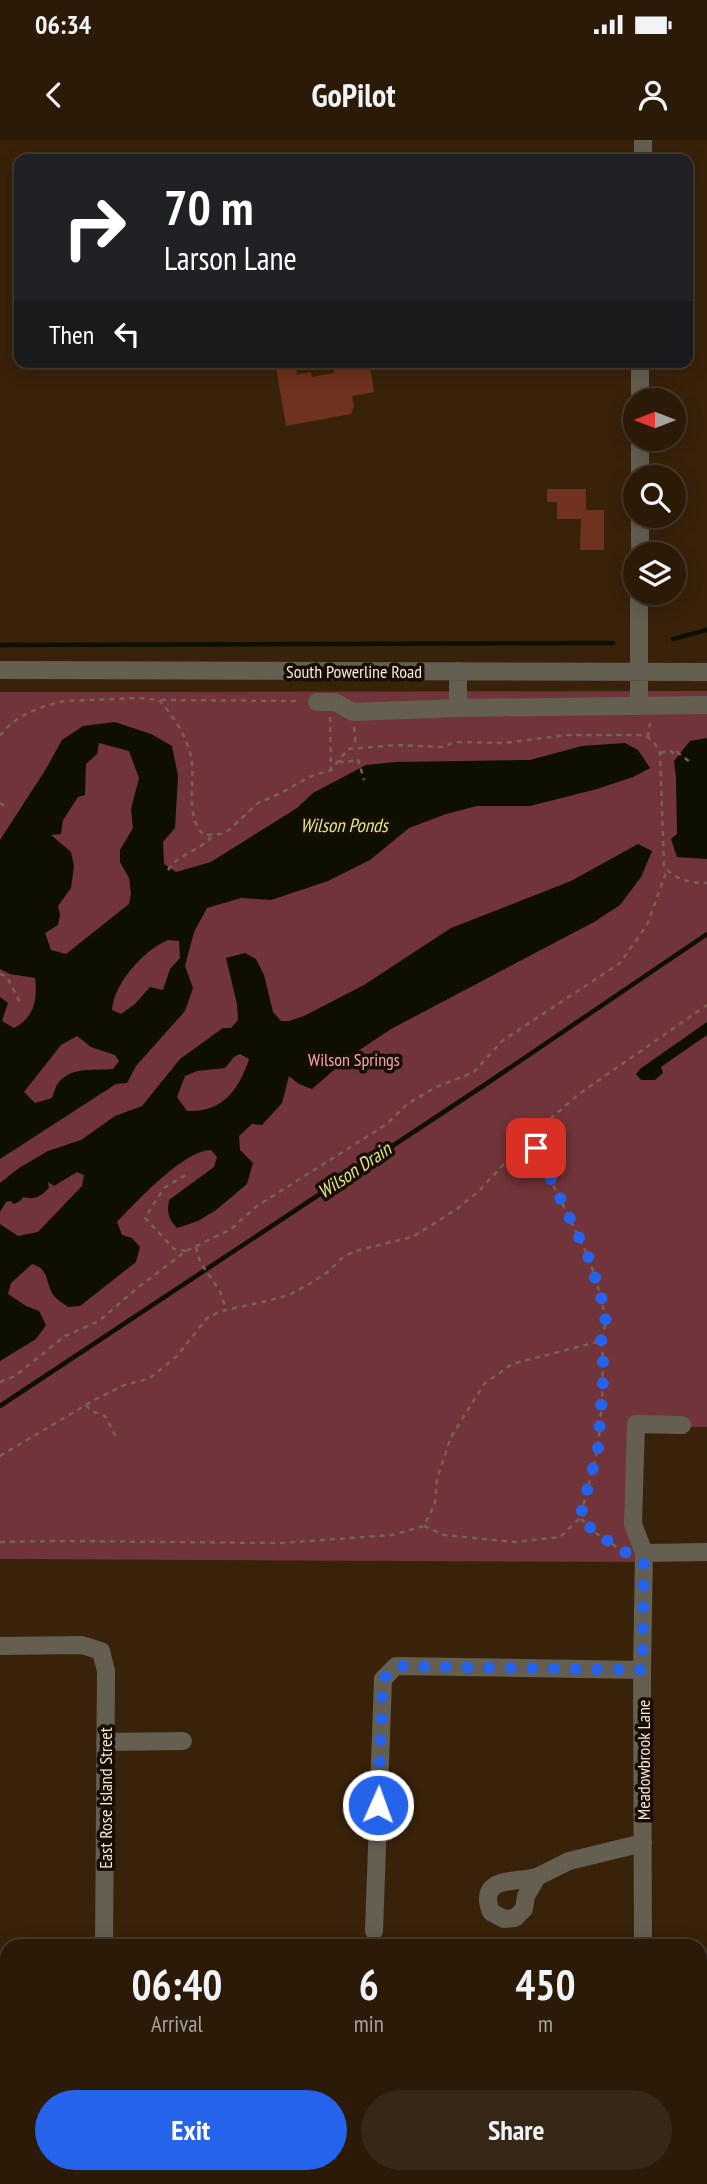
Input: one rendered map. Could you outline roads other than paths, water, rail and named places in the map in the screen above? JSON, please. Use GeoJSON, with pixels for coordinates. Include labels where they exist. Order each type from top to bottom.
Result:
{"type":"FeatureCollection","features":[{"type":"Feature","properties":{"kind":"street"},"geometry":{"type":"LineString","coordinates":[[640,368],[640,388]]}},
{"type":"Feature","properties":{"kind":"street"},"geometry":{"type":"LineString","coordinates":[[639,605],[639,706]]}},
{"type":"Feature","properties":{"kind":"street","name":"South Powerline Road"},"geometry":{"type":"LineString","coordinates":[[0,670],[707,672]]}},
{"type":"Feature","properties":{"kind":"street"},"geometry":{"type":"LineString","coordinates":[[458,671],[458,708]]}},
{"type":"Feature","properties":{"kind":"street"},"geometry":{"type":"LineString","coordinates":[[317,702],[335,702],[353,712],[707,705]]}},
{"type":"Feature","properties":{"kind":"street","name":"Meadowbrook Lane"},"geometry":{"type":"LineString","coordinates":[[643,1939],[644,1558],[633,1524],[636,1424],[682,1425]]}},
{"type":"Feature","properties":{"kind":"street"},"geometry":{"type":"LineString","coordinates":[[644,1558],[707,1552]]}},
{"type":"Feature","properties":{"kind":"street","name":"East Rose Island Street"},"geometry":{"type":"LineString","coordinates":[[0,1646],[82,1644],[101,1651],[106,1671],[104,1939]]}},
{"type":"Feature","properties":{"kind":"street"},"geometry":{"type":"LineString","coordinates":[[374,1931],[383,1679],[396,1666],[642,1670]]}},
{"type":"Feature","properties":{"kind":"street"},"geometry":{"type":"LineString","coordinates":[[105,1742],[183,1741]]}},
{"type":"Feature","properties":{"kind":"street"},"geometry":{"type":"LineString","coordinates":[[537,1877],[569,1861],[643,1843]]}},
{"type":"Feature","properties":{"kind":"water","name":"Wilson Ponds"},"geometry":{"type":"Polygon","coordinates":[[[115,722],[151,734],[172,746],[178,776],[175,828],[163,842],[164,864],[176,872],[211,862],[297,808],[313,793],[366,765],[530,760],[582,746],[625,743],[638,750],[650,768],[633,777],[597,789],[530,806],[477,806],[446,814],[409,828],[370,860],[328,881],[271,900],[241,898],[207,908],[194,932],[185,966],[193,988],[185,1011],[136,1066],[127,1083],[116,1084],[0,1159],[0,997],[8,1003],[2,1021],[14,1028],[30,1013],[36,993],[35,978],[10,974],[0,969],[0,840],[62,740],[83,726],[115,722]],[[99,743],[97,754],[86,764],[85,795],[78,797],[63,820],[61,834],[51,835],[71,852],[74,866],[71,888],[58,906],[58,925],[45,933],[51,950],[66,954],[129,904],[131,893],[129,878],[120,862],[120,850],[133,828],[131,809],[139,778],[129,751],[99,743]],[[168,940],[140,959],[124,979],[112,1010],[121,1014],[135,1004],[150,987],[163,990],[170,969],[180,958],[179,941],[168,940]],[[77,1036],[61,1045],[24,1092],[35,1103],[52,1098],[58,1083],[71,1073],[113,1069],[119,1061],[115,1055],[91,1047],[77,1036]]]}},
{"type":"Feature","properties":{"kind":"water"},"geometry":{"type":"Polygon","coordinates":[[[707,738],[707,859],[677,857],[671,839],[677,834],[674,761],[690,741],[707,738]]]}},
{"type":"Feature","properties":{"kind":"water"},"geometry":{"type":"Polygon","coordinates":[[[638,844],[652,851],[641,877],[620,905],[594,922],[391,1029],[349,1057],[312,1089],[289,1076],[282,1103],[262,1125],[252,1124],[239,1136],[240,1150],[253,1163],[247,1184],[216,1210],[198,1221],[177,1228],[169,1215],[169,1200],[214,1167],[217,1157],[211,1150],[200,1152],[174,1168],[117,1222],[122,1235],[132,1238],[140,1247],[136,1262],[80,1306],[68,1307],[56,1297],[42,1269],[32,1264],[11,1283],[8,1294],[39,1311],[46,1325],[36,1339],[0,1361],[0,1224],[18,1236],[38,1232],[82,1186],[84,1175],[77,1172],[54,1186],[48,1182],[49,1188],[40,1196],[23,1197],[14,1204],[6,1202],[0,1212],[0,1183],[48,1151],[81,1140],[115,1116],[142,1106],[180,1059],[223,1028],[231,1028],[238,1020],[237,1004],[226,958],[245,953],[256,959],[264,975],[273,1012],[281,1021],[289,1021],[364,985],[451,928],[571,881],[638,844]],[[240,1054],[225,1068],[197,1071],[185,1076],[177,1097],[187,1111],[199,1111],[219,1104],[234,1090],[249,1059],[240,1054]]]}},
{"type":"Feature","properties":{"kind":"water"},"geometry":{"type":"Polygon","coordinates":[[[707,1022],[707,1035],[661,1067],[663,1073],[655,1080],[641,1080],[636,1074],[640,1069],[707,1022]]]}},
{"type":"Feature","properties":{"kind":"waterway"},"geometry":{"type":"LineString","coordinates":[[673,639],[707,630]]}},
{"type":"Feature","properties":{"kind":"waterway"},"geometry":{"type":"LineString","coordinates":[[0,645],[613,643]]}},
{"type":"Feature","properties":{"kind":"waterway","name":"Wilson Drain"},"geometry":{"type":"LineString","coordinates":[[0,1406],[707,934]]}},
{"type":"Feature","properties":{"kind":"park label","name":"Wilson Springs"},"geometry":{"type":"Point","coordinates":[354,1059]}}]}
